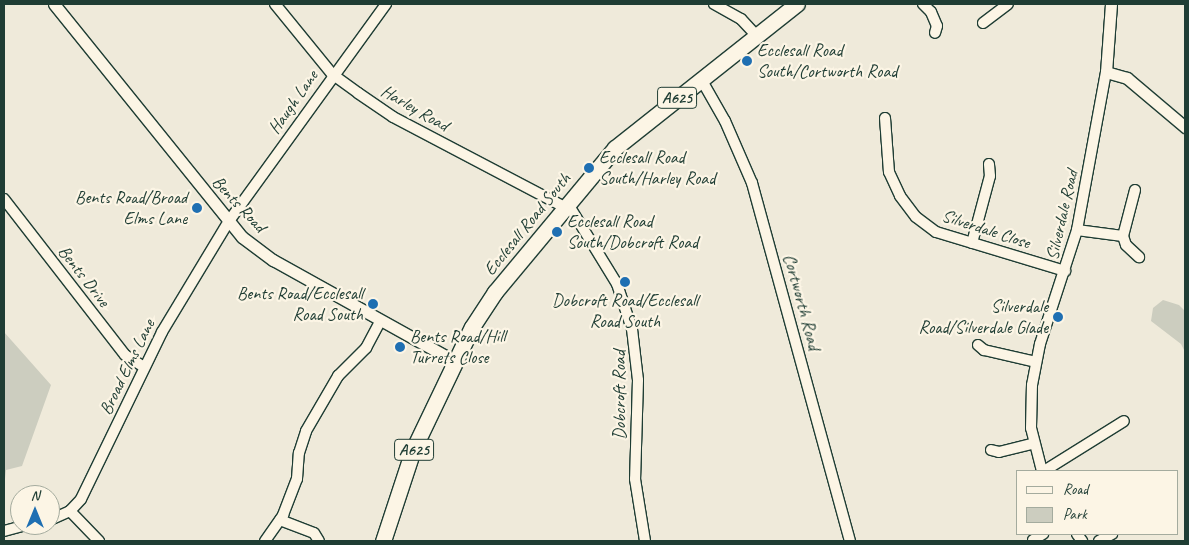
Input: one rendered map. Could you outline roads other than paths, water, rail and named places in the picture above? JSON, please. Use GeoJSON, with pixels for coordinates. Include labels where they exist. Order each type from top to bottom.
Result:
{"type":"FeatureCollection","features":[{"type":"Feature","properties":{"kind":"main road","name":"Ecclesall Road South"},"geometry":{"type":"LineString","coordinates":[[383,541],[413,450],[472,327],[496,292],[615,148],[797,4]]}},
{"type":"Feature","properties":{"kind":"street","name":"Bents Road"},"geometry":{"type":"LineString","coordinates":[[54,4],[242,237],[266,255],[380,322],[456,362]]}},
{"type":"Feature","properties":{"kind":"street","name":"Harley Road"},"geometry":{"type":"LineString","coordinates":[[275,4],[332,74],[393,117],[567,206]]}},
{"type":"Feature","properties":{"kind":"street","name":"Haugh Lane"},"geometry":{"type":"LineString","coordinates":[[229,221],[332,74],[386,4]]}},
{"type":"Feature","properties":{"kind":"street"},"geometry":{"type":"LineString","coordinates":[[714,4],[741,19],[757,36]]}},
{"type":"Feature","properties":{"kind":"street"},"geometry":{"type":"LineString","coordinates":[[923,4],[931,12],[937,26],[935,33]]}},
{"type":"Feature","properties":{"kind":"street"},"geometry":{"type":"LineString","coordinates":[[983,23],[1008,4]]}},
{"type":"Feature","properties":{"kind":"street"},"geometry":{"type":"LineString","coordinates":[[1110,4],[1106,72],[1127,78],[1185,127]]}},
{"type":"Feature","properties":{"kind":"street","name":"Silverdale Road"},"geometry":{"type":"LineString","coordinates":[[1043,470],[1034,443],[1030,406],[1036,362],[1076,230],[1106,72]]}},
{"type":"Feature","properties":{"kind":"street","name":"Cortworth Road"},"geometry":{"type":"LineString","coordinates":[[701,79],[724,121],[752,183],[850,541]]}},
{"type":"Feature","properties":{"kind":"street","name":"Silverdale Close"},"geometry":{"type":"LineString","coordinates":[[885,118],[889,172],[907,208],[936,232],[1065,271]]}},
{"type":"Feature","properties":{"kind":"street"},"geometry":{"type":"LineString","coordinates":[[972,243],[990,176],[989,164]]}},
{"type":"Feature","properties":{"kind":"street"},"geometry":{"type":"LineString","coordinates":[[1135,190],[1124,236],[1126,245],[1139,257]]}},
{"type":"Feature","properties":{"kind":"street","name":"Bents Drive"},"geometry":{"type":"LineString","coordinates":[[4,200],[125,354],[144,367]]}},
{"type":"Feature","properties":{"kind":"street","name":"Dobcroft Road"},"geometry":{"type":"LineString","coordinates":[[567,206],[617,284],[632,329],[638,380],[635,479],[645,541]]}},
{"type":"Feature","properties":{"kind":"street","name":"Broad Elms Lane"},"geometry":{"type":"LineString","coordinates":[[60,516],[70,511],[81,499],[144,367],[229,221]]}},
{"type":"Feature","properties":{"kind":"street"},"geometry":{"type":"LineString","coordinates":[[1076,230],[1124,236]]}},
{"type":"Feature","properties":{"kind":"street"},"geometry":{"type":"LineString","coordinates":[[264,541],[280,520],[297,479],[299,453],[306,432],[338,376],[366,348],[380,322]]}},
{"type":"Feature","properties":{"kind":"street"},"geometry":{"type":"LineString","coordinates":[[978,345],[984,350],[1036,362]]}},
{"type":"Feature","properties":{"kind":"street"},"geometry":{"type":"LineString","coordinates":[[1045,470],[1124,421]]}},
{"type":"Feature","properties":{"kind":"street"},"geometry":{"type":"LineString","coordinates":[[991,450],[999,452],[1034,443]]}},
{"type":"Feature","properties":{"kind":"street"},"geometry":{"type":"LineString","coordinates":[[70,511],[99,541]]}},
{"type":"Feature","properties":{"kind":"street"},"geometry":{"type":"LineString","coordinates":[[280,520],[314,533],[319,541]]}},
{"type":"Feature","properties":{"kind":"street"},"geometry":{"type":"LineString","coordinates":[[1032,540],[1041,535]]}},
{"type":"Feature","properties":{"kind":"street"},"geometry":{"type":"LineString","coordinates":[[1099,541],[1110,535]]}},
{"type":"Feature","properties":{"kind":"place","name":"Ecclesall Road South/Cortworth Road"},"geometry":{"type":"Point","coordinates":[747,61]}},
{"type":"Feature","properties":{"kind":"place","name":"Ecclesall Road South/Harley Road"},"geometry":{"type":"Point","coordinates":[589,168]}},
{"type":"Feature","properties":{"kind":"place","name":"Bents Road/Broad Elms Lane"},"geometry":{"type":"Point","coordinates":[197,208]}},
{"type":"Feature","properties":{"kind":"place","name":"Ecclesall Road South/Dobcroft Road"},"geometry":{"type":"Point","coordinates":[557,232]}},
{"type":"Feature","properties":{"kind":"place","name":"Dobcroft Road/Ecclesall Road South"},"geometry":{"type":"Point","coordinates":[625,282]}},
{"type":"Feature","properties":{"kind":"place","name":"Bents Road/Ecclesall Road South"},"geometry":{"type":"Point","coordinates":[373,304]}},
{"type":"Feature","properties":{"kind":"place","name":"Silverdale Road/Silverdale Glade"},"geometry":{"type":"Point","coordinates":[1058,317]}},
{"type":"Feature","properties":{"kind":"place","name":"Bents Road/Hill Turrets Close"},"geometry":{"type":"Point","coordinates":[400,347]}}]}
